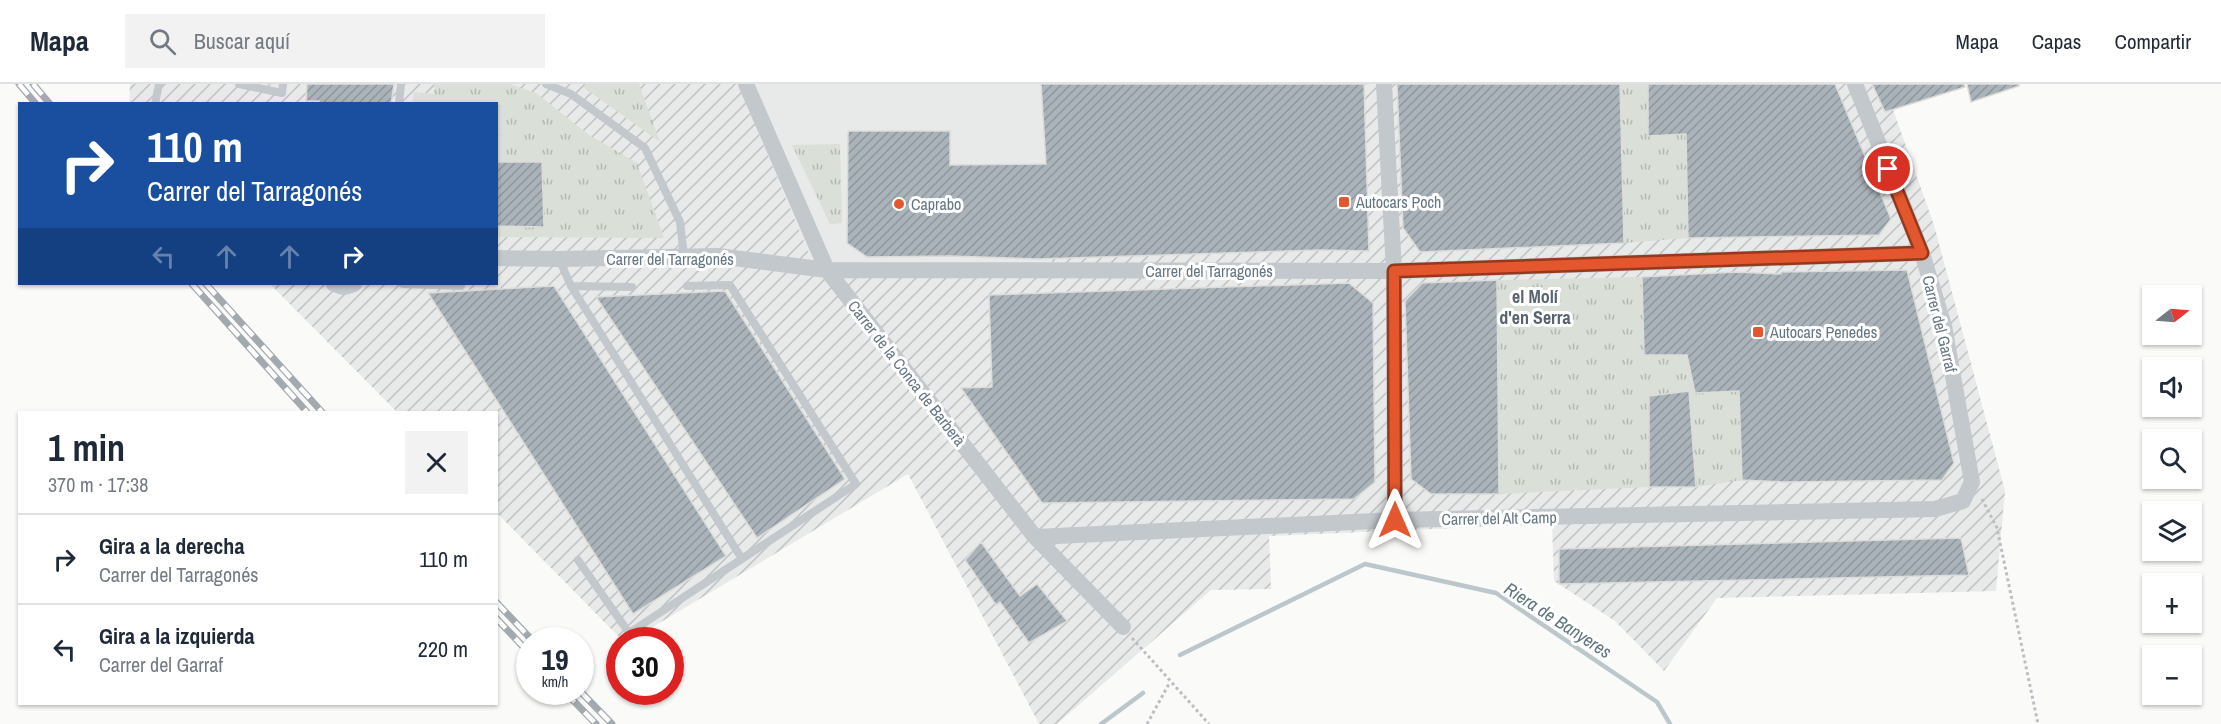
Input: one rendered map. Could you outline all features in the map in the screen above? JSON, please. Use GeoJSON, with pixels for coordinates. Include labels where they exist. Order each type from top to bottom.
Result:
{"type":"FeatureCollection","features":[{"type":"Feature","properties":{"kind":"street","name":"Carrer de la Conca de Barberà"},"geometry":{"type":"LineString","coordinates":[[746,84],[827,270],[1035,537],[1123,627]]}},
{"type":"Feature","properties":{"kind":"street"},"geometry":{"type":"LineString","coordinates":[[1384,84],[1394,271],[1395,520]]}},
{"type":"Feature","properties":{"kind":"street","name":"Carrer del Garraf"},"geometry":{"type":"LineString","coordinates":[[1855,84],[1922,253],[1944,326],[1972,482]]}},
{"type":"Feature","properties":{"kind":"street","name":"Carrer del Tarragonés"},"geometry":{"type":"LineString","coordinates":[[498,258],[718,256],[827,270],[1394,271],[1922,253]]}},
{"type":"Feature","properties":{"kind":"street","name":"Carrer del Alt Camp"},"geometry":{"type":"LineString","coordinates":[[1035,537],[1395,520],[1935,509],[1963,501],[1972,482]]}},
{"type":"Feature","properties":{"kind":"lane"},"geometry":{"type":"LineString","coordinates":[[155,102],[159,84]]}},
{"type":"Feature","properties":{"kind":"lane"},"geometry":{"type":"LineString","coordinates":[[239,84],[282,93],[283,84]]}},
{"type":"Feature","properties":{"kind":"lane"},"geometry":{"type":"LineString","coordinates":[[399,102],[401,84]]}},
{"type":"Feature","properties":{"kind":"lane"},"geometry":{"type":"LineString","coordinates":[[546,84],[571,94],[645,148],[680,222],[684,256]]}},
{"type":"Feature","properties":{"kind":"lane"},"geometry":{"type":"LineString","coordinates":[[558,259],[571,286],[742,559]]}},
{"type":"Feature","properties":{"kind":"lane"},"geometry":{"type":"LineString","coordinates":[[432,285],[461,286]]}},
{"type":"Feature","properties":{"kind":"lane"},"geometry":{"type":"LineString","coordinates":[[578,560],[629,633],[856,484],[730,285],[687,286]]}},
{"type":"Feature","properties":{"kind":"lane"},"geometry":{"type":"LineString","coordinates":[[571,286],[632,287]]}},
{"type":"Feature","properties":{"kind":"path"},"geometry":{"type":"LineString","coordinates":[[1972,482],[1997,528],[2038,724]]}},
{"type":"Feature","properties":{"kind":"path"},"geometry":{"type":"LineString","coordinates":[[1123,627],[1209,724]]}},
{"type":"Feature","properties":{"kind":"path"},"geometry":{"type":"LineString","coordinates":[[1147,724],[1170,682]]}},
{"type":"Feature","properties":{"kind":"shaded area"},"geometry":{"type":"Polygon","coordinates":[[[130,84],[738,84],[816,270],[1052,264],[1041,84],[1884,84],[1934,225],[2005,491],[1996,591],[1717,598],[1664,671],[1615,621],[1554,581],[1552,524],[1269,536],[1271,589],[1211,590],[1057,724],[1039,724],[908,474],[653,627],[609,627],[498,514],[498,411],[396,411],[271,285],[498,285],[498,102],[129,102],[130,84]]]}},
{"type":"Feature","properties":{"kind":"shaded area"},"geometry":{"type":"Polygon","coordinates":[[[738,84],[1041,84],[1052,265],[816,270],[738,84]]]}},
{"type":"Feature","properties":{"kind":"green space"},"geometry":{"type":"Polygon","coordinates":[[[434,84],[509,84],[536,93],[589,135],[637,163],[664,238],[498,237],[498,226],[544,227],[542,162],[498,162],[498,102],[412,102],[414,92],[434,94],[434,84]]]}},
{"type":"Feature","properties":{"kind":"green space"},"geometry":{"type":"Polygon","coordinates":[[[586,84],[639,84],[660,142],[583,87],[586,84]]]}},
{"type":"Feature","properties":{"kind":"green space"},"geometry":{"type":"Polygon","coordinates":[[[1620,84],[1648,84],[1649,135],[1686,134],[1688,238],[1624,243],[1620,84]]]}},
{"type":"Feature","properties":{"kind":"green space"},"geometry":{"type":"Polygon","coordinates":[[[840,144],[842,223],[830,224],[792,145],[840,144]]]}},
{"type":"Feature","properties":{"kind":"green space"},"geometry":{"type":"Polygon","coordinates":[[[1642,277],[1644,355],[1687,355],[1695,393],[1739,391],[1742,480],[1696,487],[1689,391],[1649,396],[1649,487],[1499,494],[1497,280],[1642,277]]]}},
{"type":"Feature","properties":{"kind":"building"},"geometry":{"type":"Polygon","coordinates":[[[307,84],[394,84],[391,102],[306,101],[307,84]]]}},
{"type":"Feature","properties":{"kind":"building"},"geometry":{"type":"Polygon","coordinates":[[[1041,84],[1364,84],[1369,251],[1321,250],[1037,259],[950,256],[867,257],[847,243],[848,131],[950,131],[950,165],[1046,164],[1041,84]]]}},
{"type":"Feature","properties":{"kind":"building"},"geometry":{"type":"Polygon","coordinates":[[[1397,84],[1620,84],[1624,243],[1420,252],[1403,228],[1397,84]]]}},
{"type":"Feature","properties":{"kind":"building"},"geometry":{"type":"Polygon","coordinates":[[[1648,84],[1835,84],[1891,219],[1879,235],[1688,238],[1686,134],[1648,136],[1648,84]]]}},
{"type":"Feature","properties":{"kind":"building"},"geometry":{"type":"Polygon","coordinates":[[[1872,84],[1964,84],[1965,87],[1885,112],[1872,84]]]}},
{"type":"Feature","properties":{"kind":"building"},"geometry":{"type":"Polygon","coordinates":[[[1967,84],[2019,84],[2019,86],[1971,102],[1967,84]]]}},
{"type":"Feature","properties":{"kind":"building"},"geometry":{"type":"Polygon","coordinates":[[[498,162],[542,162],[544,227],[498,226],[498,162]]]}},
{"type":"Feature","properties":{"kind":"building"},"geometry":{"type":"Polygon","coordinates":[[[1907,270],[1954,463],[1942,480],[1784,482],[1742,480],[1739,391],[1695,393],[1687,355],[1644,355],[1642,277],[1735,272],[1781,274],[1781,272],[1907,270]]]}},
{"type":"Feature","properties":{"kind":"building"},"geometry":{"type":"Polygon","coordinates":[[[1497,280],[1499,494],[1431,494],[1411,479],[1405,301],[1422,283],[1497,280]]]}},
{"type":"Feature","properties":{"kind":"building"},"geometry":{"type":"Polygon","coordinates":[[[1349,283],[1373,303],[1375,482],[1354,499],[1042,503],[961,388],[992,387],[989,295],[1349,283]]]}},
{"type":"Feature","properties":{"kind":"building"},"geometry":{"type":"Polygon","coordinates":[[[554,286],[726,556],[633,614],[428,293],[554,286]]]}},
{"type":"Feature","properties":{"kind":"building"},"geometry":{"type":"Polygon","coordinates":[[[725,291],[845,479],[757,538],[596,297],[725,291]]]}},
{"type":"Feature","properties":{"kind":"building"},"geometry":{"type":"Polygon","coordinates":[[[1689,391],[1696,487],[1649,487],[1649,396],[1689,391]]]}},
{"type":"Feature","properties":{"kind":"building"},"geometry":{"type":"Polygon","coordinates":[[[1961,538],[1969,575],[1559,584],[1559,549],[1961,538]]]}},
{"type":"Feature","properties":{"kind":"building"},"geometry":{"type":"Polygon","coordinates":[[[981,542],[1020,596],[1037,584],[1067,621],[1029,643],[1000,602],[996,605],[965,560],[981,542]]]}},
{"type":"Feature","properties":{"kind":"waterway","name":"Riera de Banyeres"},"geometry":{"type":"LineString","coordinates":[[1180,655],[1365,564],[1496,593],[1657,702],[1670,724]]}},
{"type":"Feature","properties":{"kind":"waterway","name":"Riera de Banyeres"},"geometry":{"type":"LineString","coordinates":[[1101,724],[1143,693]]}},
{"type":"Feature","properties":{"kind":"railway"},"geometry":{"type":"LineString","coordinates":[[19,84],[34,102]]}},
{"type":"Feature","properties":{"kind":"railway"},"geometry":{"type":"LineString","coordinates":[[33,84],[48,102]]}},
{"type":"Feature","properties":{"kind":"railway"},"geometry":{"type":"LineString","coordinates":[[193,285],[306,411]]}},
{"type":"Feature","properties":{"kind":"railway"},"geometry":{"type":"LineString","coordinates":[[207,285],[321,411]]}},
{"type":"Feature","properties":{"kind":"railway"},"geometry":{"type":"LineString","coordinates":[[498,604],[520,627]]}},
{"type":"Feature","properties":{"kind":"railway"},"geometry":{"type":"LineString","coordinates":[[498,620],[516,639]]}},
{"type":"Feature","properties":{"kind":"railway"},"geometry":{"type":"LineString","coordinates":[[578,705],[596,724]]}},
{"type":"Feature","properties":{"kind":"railway"},"geometry":{"type":"LineString","coordinates":[[594,705],[612,724]]}},
{"type":"Feature","properties":{"kind":"place","name":"Autocars Poch"},"geometry":{"type":"Point","coordinates":[1344,202]}},
{"type":"Feature","properties":{"kind":"place","name":"Caprabo"},"geometry":{"type":"Point","coordinates":[899,204]}},
{"type":"Feature","properties":{"kind":"place","name":"Autocars Penedes"},"geometry":{"type":"Point","coordinates":[1758,332]}},
{"type":"Feature","properties":{"kind":"district","name":"el Molí d'en Serra"},"geometry":{"type":"Point","coordinates":[1535,306]}},
{"type":"Feature","properties":{"kind":"route"},"geometry":{"type":"LineString","coordinates":[[1395,520],[1394,271],[1922,253],[1888,169]]}}]}
